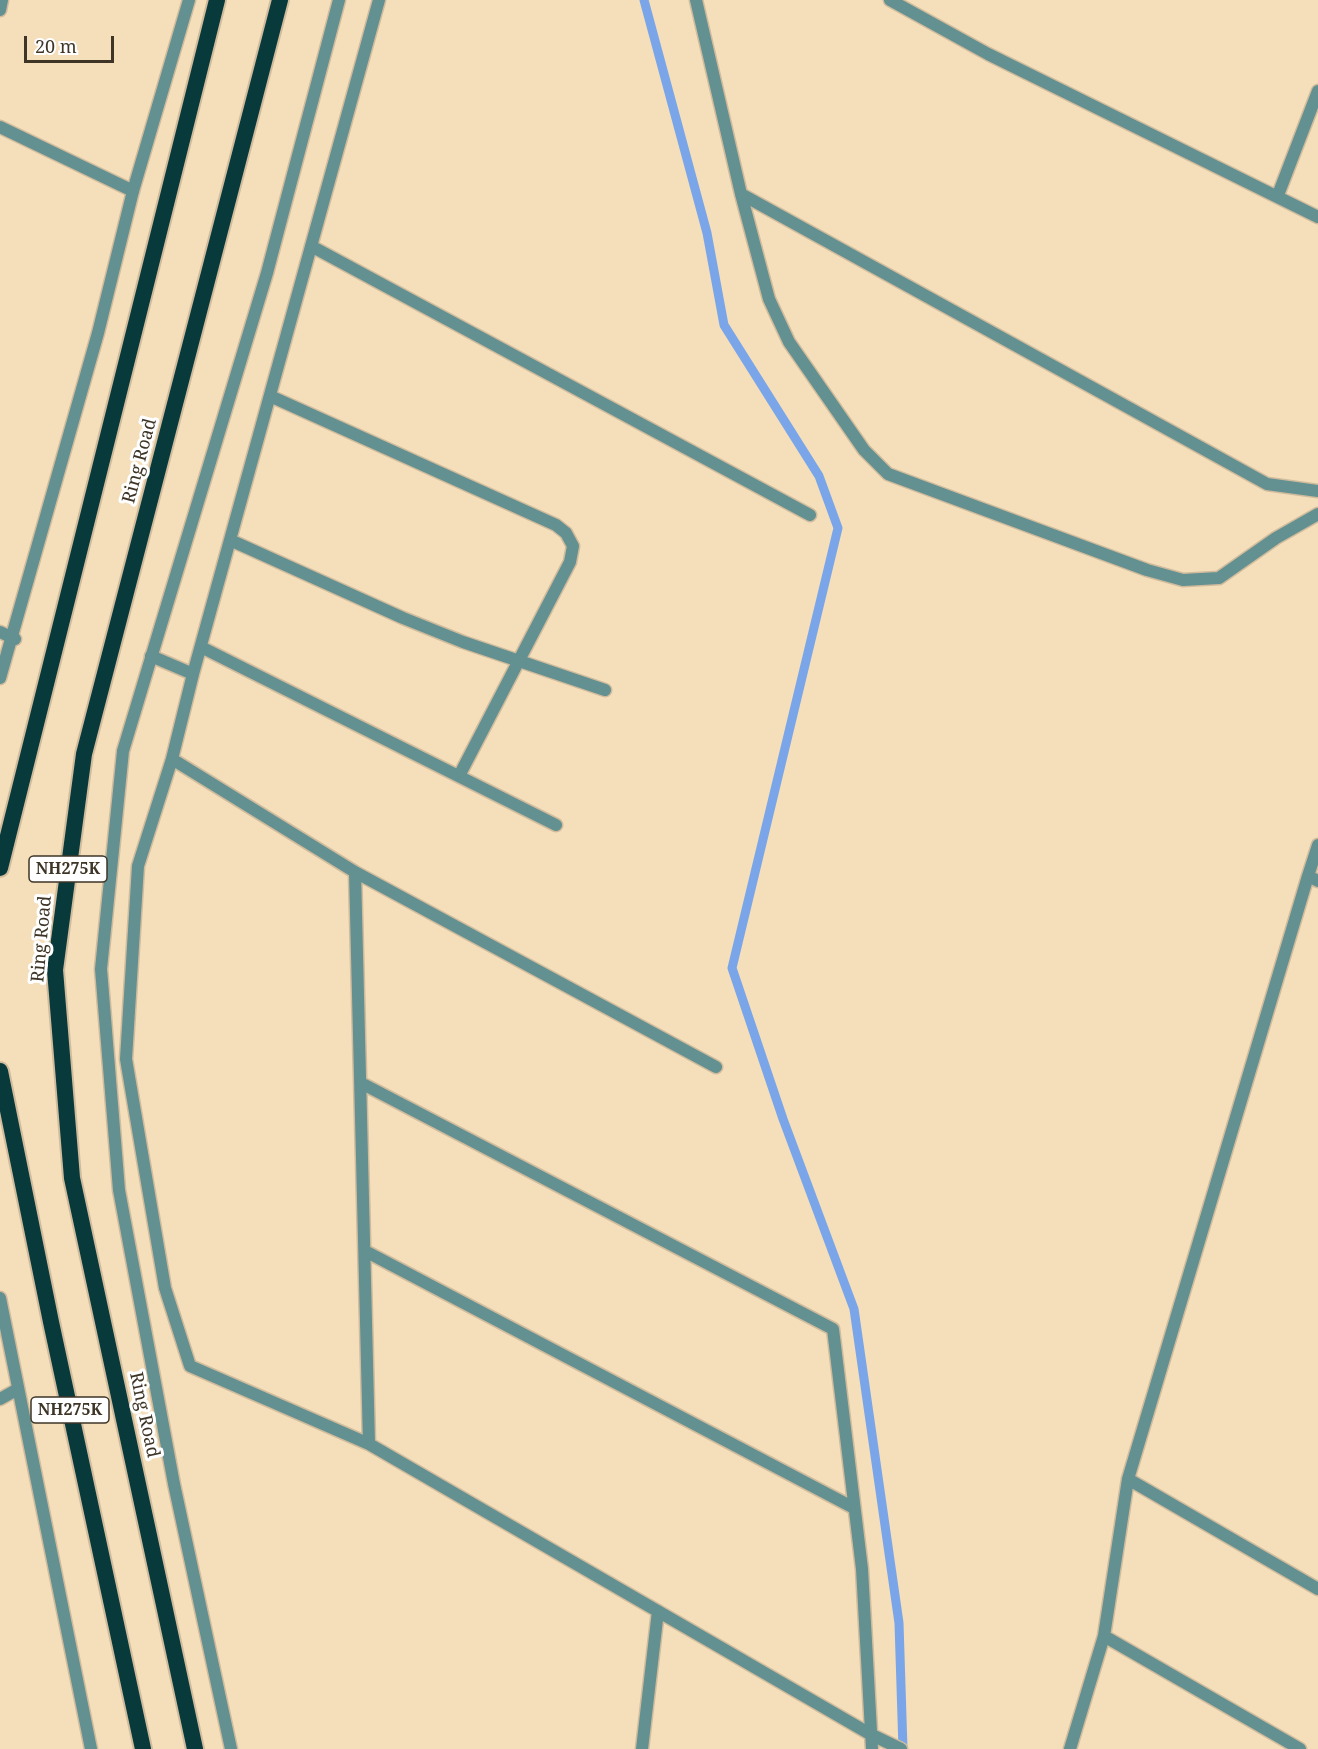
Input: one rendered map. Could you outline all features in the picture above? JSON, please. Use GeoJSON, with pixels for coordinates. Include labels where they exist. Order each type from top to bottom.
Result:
{"type":"FeatureCollection","features":[{"type":"Feature","properties":{"kind":"highway","name":"Ring Road"},"geometry":{"type":"LineString","coordinates":[[0,868],[217,0]]}},
{"type":"Feature","properties":{"kind":"highway","name":"Ring Road"},"geometry":{"type":"LineString","coordinates":[[195,1749],[72,1178],[55,970],[84,754],[280,0]]}},
{"type":"Feature","properties":{"kind":"highway","name":"NH275K"},"geometry":{"type":"LineString","coordinates":[[0,1071],[51,1322],[143,1749]]}},
{"type":"Feature","properties":{"kind":"street"},"geometry":{"type":"LineString","coordinates":[[0,10],[2,0]]}},
{"type":"Feature","properties":{"kind":"street"},"geometry":{"type":"LineString","coordinates":[[0,678],[9,636],[98,333],[133,191],[189,0]]}},
{"type":"Feature","properties":{"kind":"street"},"geometry":{"type":"LineString","coordinates":[[231,1749],[174,1484],[119,1190],[101,969],[123,751],[267,273],[339,0]]}},
{"type":"Feature","properties":{"kind":"street"},"geometry":{"type":"LineString","coordinates":[[379,0],[193,674],[172,759],[138,866],[126,1059],[165,1288],[190,1366],[369,1444],[870,1734],[901,1749]]}},
{"type":"Feature","properties":{"kind":"street"},"geometry":{"type":"LineString","coordinates":[[696,0],[741,194],[769,299],[789,342],[864,450],[888,474],[1136,566],[1183,580],[1219,578],[1276,538],[1318,514]]}},
{"type":"Feature","properties":{"kind":"street"},"geometry":{"type":"LineString","coordinates":[[890,0],[988,54],[1278,195],[1318,217]]}},
{"type":"Feature","properties":{"kind":"street"},"geometry":{"type":"LineString","coordinates":[[1278,195],[1318,91]]}},
{"type":"Feature","properties":{"kind":"street"},"geometry":{"type":"LineString","coordinates":[[0,127],[133,191]]}},
{"type":"Feature","properties":{"kind":"street"},"geometry":{"type":"LineString","coordinates":[[741,194],[1267,484],[1318,491]]}},
{"type":"Feature","properties":{"kind":"street"},"geometry":{"type":"LineString","coordinates":[[311,246],[810,515]]}},
{"type":"Feature","properties":{"kind":"street"},"geometry":{"type":"LineString","coordinates":[[270,396],[556,525],[567,533],[573,546],[570,562],[517,660],[459,776]]}},
{"type":"Feature","properties":{"kind":"street"},"geometry":{"type":"LineString","coordinates":[[230,540],[403,618],[605,690]]}},
{"type":"Feature","properties":{"kind":"street"},"geometry":{"type":"LineString","coordinates":[[201,647],[556,825]]}},
{"type":"Feature","properties":{"kind":"street"},"geometry":{"type":"LineString","coordinates":[[151,656],[193,674]]}},
{"type":"Feature","properties":{"kind":"street"},"geometry":{"type":"LineString","coordinates":[[172,759],[355,872],[717,1067]]}},
{"type":"Feature","properties":{"kind":"street"},"geometry":{"type":"LineString","coordinates":[[1070,1749],[1104,1636],[1128,1479],[1313,878],[1318,845]]}},
{"type":"Feature","properties":{"kind":"street"},"geometry":{"type":"LineString","coordinates":[[355,872],[369,1444]]}},
{"type":"Feature","properties":{"kind":"street"},"geometry":{"type":"LineString","coordinates":[[361,1083],[833,1329],[862,1569],[872,1749]]}},
{"type":"Feature","properties":{"kind":"street"},"geometry":{"type":"LineString","coordinates":[[364,1251],[854,1508]]}},
{"type":"Feature","properties":{"kind":"street"},"geometry":{"type":"LineString","coordinates":[[0,1298],[91,1749]]}},
{"type":"Feature","properties":{"kind":"street"},"geometry":{"type":"LineString","coordinates":[[0,1399],[18,1389]]}},
{"type":"Feature","properties":{"kind":"street"},"geometry":{"type":"LineString","coordinates":[[1128,1479],[1317,1585]]}},
{"type":"Feature","properties":{"kind":"street"},"geometry":{"type":"LineString","coordinates":[[642,1749],[658,1611]]}},
{"type":"Feature","properties":{"kind":"street"},"geometry":{"type":"LineString","coordinates":[[1104,1636],[1300,1749]]}},
{"type":"Feature","properties":{"kind":"waterway"},"geometry":{"type":"LineString","coordinates":[[644,0],[707,233],[724,325],[819,476],[838,528],[732,968],[783,1119],[854,1309],[899,1623],[903,1749]]}}]}
